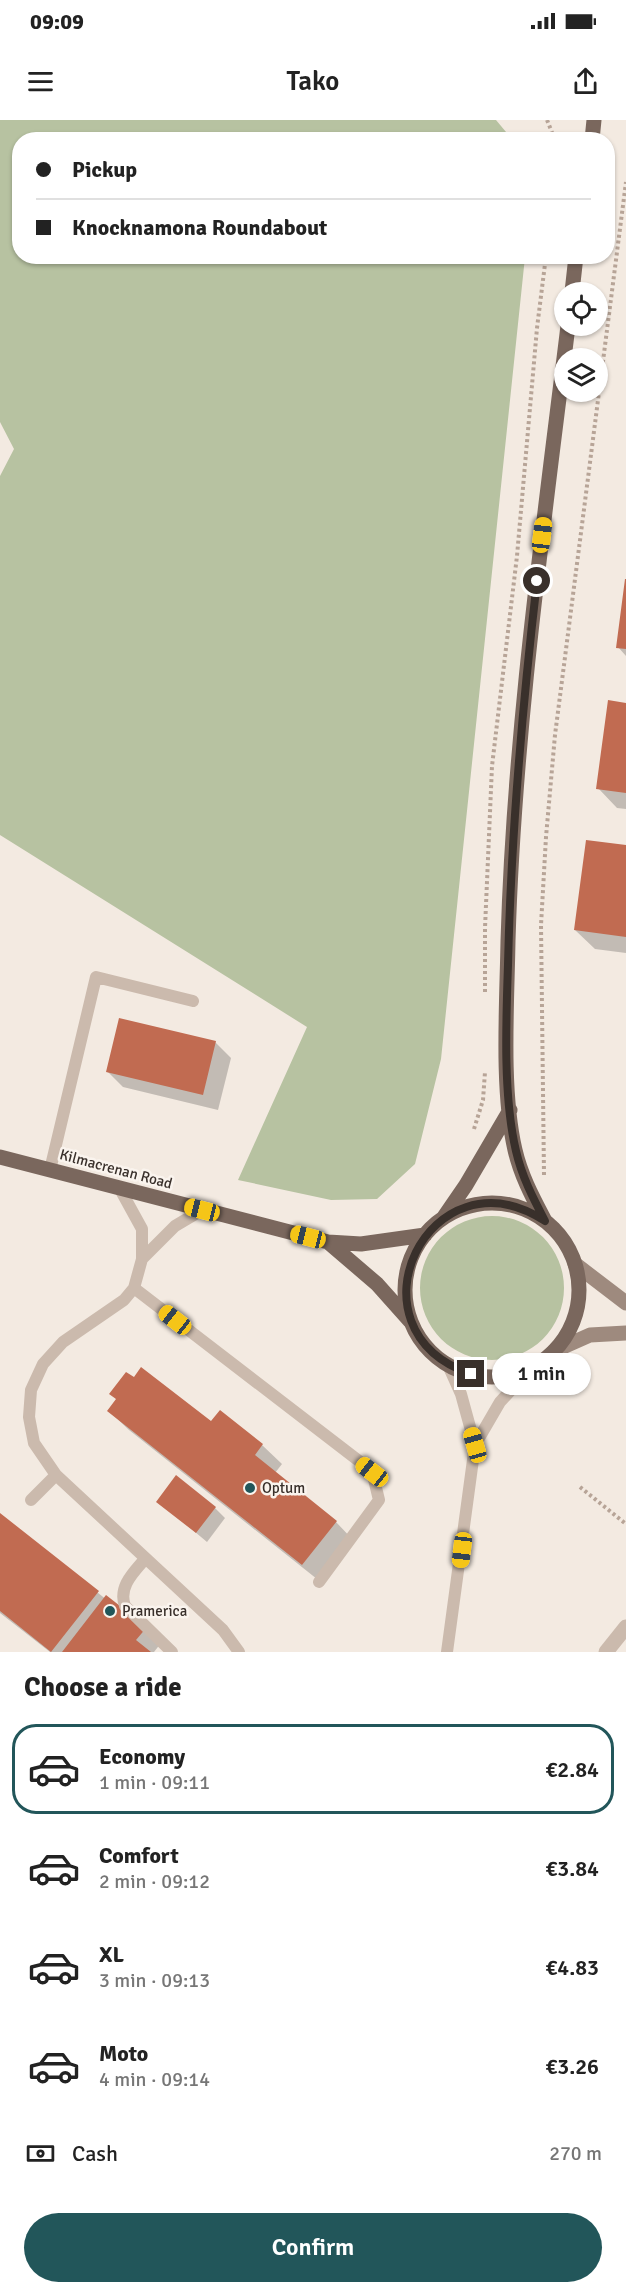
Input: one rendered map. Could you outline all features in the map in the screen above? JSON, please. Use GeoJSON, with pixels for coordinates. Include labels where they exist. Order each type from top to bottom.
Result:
{"type":"FeatureCollection","features":[{"type":"Feature","properties":{"kind":"main road"},"geometry":{"type":"LineString","coordinates":[[573,282],[575,264]]}},
{"type":"Feature","properties":{"kind":"main road"},"geometry":{"type":"LineString","coordinates":[[545,1221],[523,1177],[515,1150],[510,1110],[507,1011],[510,874],[519,736],[567,336]]}},
{"type":"Feature","properties":{"kind":"main road"},"geometry":{"type":"LineString","coordinates":[[413,1324],[408,1309],[406,1278],[416,1248],[425,1235],[442,1219],[466,1185],[510,1110]]}},
{"type":"Feature","properties":{"kind":"main road","name":"Kilmacrenan Road"},"geometry":{"type":"LineString","coordinates":[[0,1157],[328,1242],[361,1244],[425,1235]]}},
{"type":"Feature","properties":{"kind":"main road"},"geometry":{"type":"LineString","coordinates":[[442,1219],[464,1208],[488,1203],[524,1209],[545,1221],[564,1241],[575,1264],[578,1304],[570,1329],[554,1351]]}},
{"type":"Feature","properties":{"kind":"main road"},"geometry":{"type":"LineString","coordinates":[[328,1242],[376,1284],[413,1324],[427,1347],[448,1365],[471,1374],[497,1377],[533,1366],[554,1351],[590,1335],[626,1334]]}},
{"type":"Feature","properties":{"kind":"main road"},"geometry":{"type":"LineString","coordinates":[[575,1264],[626,1303]]}},
{"type":"Feature","properties":{"kind":"street"},"geometry":{"type":"LineString","coordinates":[[606,1652],[626,1627]]}},
{"type":"Feature","properties":{"kind":"lane"},"geometry":{"type":"LineString","coordinates":[[50,1170],[96,977],[193,1001]]}},
{"type":"Feature","properties":{"kind":"lane"},"geometry":{"type":"LineString","coordinates":[[120,1189],[142,1229],[142,1259],[134,1288],[124,1300],[63,1342],[43,1365],[31,1390],[29,1417],[34,1443],[56,1475],[223,1630],[239,1652]]}},
{"type":"Feature","properties":{"kind":"lane"},"geometry":{"type":"LineString","coordinates":[[142,1259],[175,1226],[202,1210]]}},
{"type":"Feature","properties":{"kind":"lane"},"geometry":{"type":"LineString","coordinates":[[134,1288],[372,1472],[379,1500],[319,1582]]}},
{"type":"Feature","properties":{"kind":"lane"},"geometry":{"type":"LineString","coordinates":[[448,1365],[461,1394],[475,1445]]}},
{"type":"Feature","properties":{"kind":"lane"},"geometry":{"type":"LineString","coordinates":[[447,1652],[475,1445],[500,1402],[533,1366]]}},
{"type":"Feature","properties":{"kind":"lane"},"geometry":{"type":"LineString","coordinates":[[31,1500],[56,1475]]}},
{"type":"Feature","properties":{"kind":"lane"},"geometry":{"type":"LineString","coordinates":[[145,1559],[128,1578],[122,1598],[125,1606],[172,1652]]}},
{"type":"Feature","properties":{"kind":"path"},"geometry":{"type":"LineString","coordinates":[[545,1175],[541,936],[546,837],[555,735],[626,182]]}},
{"type":"Feature","properties":{"kind":"path"},"geometry":{"type":"LineString","coordinates":[[618,243],[626,244]]}},
{"type":"Feature","properties":{"kind":"path"},"geometry":{"type":"LineString","coordinates":[[580,1487],[626,1524]]}},
{"type":"Feature","properties":{"kind":"green space"},"geometry":{"type":"Polygon","coordinates":[[[0,120],[496,120],[506,132],[12,132],[12,264],[524,264],[441,1059],[415,1164],[377,1199],[331,1200],[238,1180],[307,1027],[0,835],[0,476],[14,449],[0,422],[0,120]]]}},
{"type":"Feature","properties":{"kind":"green space"},"geometry":{"type":"Polygon","coordinates":[[[492,1216],[519,1222],[532,1228],[543,1237],[552,1248],[558,1261],[564,1288],[558,1315],[552,1328],[543,1339],[532,1348],[519,1354],[492,1360],[465,1354],[452,1348],[441,1339],[432,1328],[426,1315],[420,1288],[426,1261],[432,1248],[441,1237],[452,1228],[465,1222],[492,1216]]]}},
{"type":"Feature","properties":{"kind":"building"},"geometry":{"type":"Polygon","coordinates":[[[626,579],[626,649],[616,648],[626,579]]]}},
{"type":"Feature","properties":{"kind":"building"},"geometry":{"type":"Polygon","coordinates":[[[608,700],[626,703],[626,793],[596,789],[608,700]]]}},
{"type":"Feature","properties":{"kind":"building"},"geometry":{"type":"Polygon","coordinates":[[[586,840],[626,845],[626,937],[574,930],[586,840]]]}},
{"type":"Feature","properties":{"kind":"building"},"geometry":{"type":"Polygon","coordinates":[[[119,1018],[216,1041],[203,1095],[106,1072],[119,1018]]]}},
{"type":"Feature","properties":{"kind":"building","name":"Optum"},"geometry":{"type":"Polygon","coordinates":[[[141,1367],[211,1421],[220,1410],[263,1444],[255,1455],[337,1521],[302,1565],[107,1411],[116,1399],[109,1394],[126,1372],[134,1377],[141,1367]]]}},
{"type":"Feature","properties":{"kind":"building"},"geometry":{"type":"Polygon","coordinates":[[[176,1475],[216,1507],[196,1533],[156,1502],[176,1475]]]}},
{"type":"Feature","properties":{"kind":"building"},"geometry":{"type":"Polygon","coordinates":[[[0,1513],[99,1591],[51,1652],[0,1611],[0,1513]]]}},
{"type":"Feature","properties":{"kind":"building","name":"Pramerica"},"geometry":{"type":"Polygon","coordinates":[[[106,1595],[147,1627],[136,1640],[151,1652],[62,1652],[106,1595]]]}},
{"type":"Feature","properties":{"kind":"place","name":"Optum"},"geometry":{"type":"Point","coordinates":[250,1488]}},
{"type":"Feature","properties":{"kind":"place","name":"Pramerica"},"geometry":{"type":"Point","coordinates":[110,1611]}},
{"type":"Feature","properties":{"kind":"route"},"geometry":{"type":"LineString","coordinates":[[471,1374],[448,1365],[437,1357],[419,1336],[408,1309],[406,1278],[416,1248],[425,1235],[442,1219],[464,1208],[488,1203],[500,1204],[524,1209],[545,1221],[528,1190],[515,1150],[510,1110],[507,1011],[510,874],[519,736],[537,581]]}}]}
